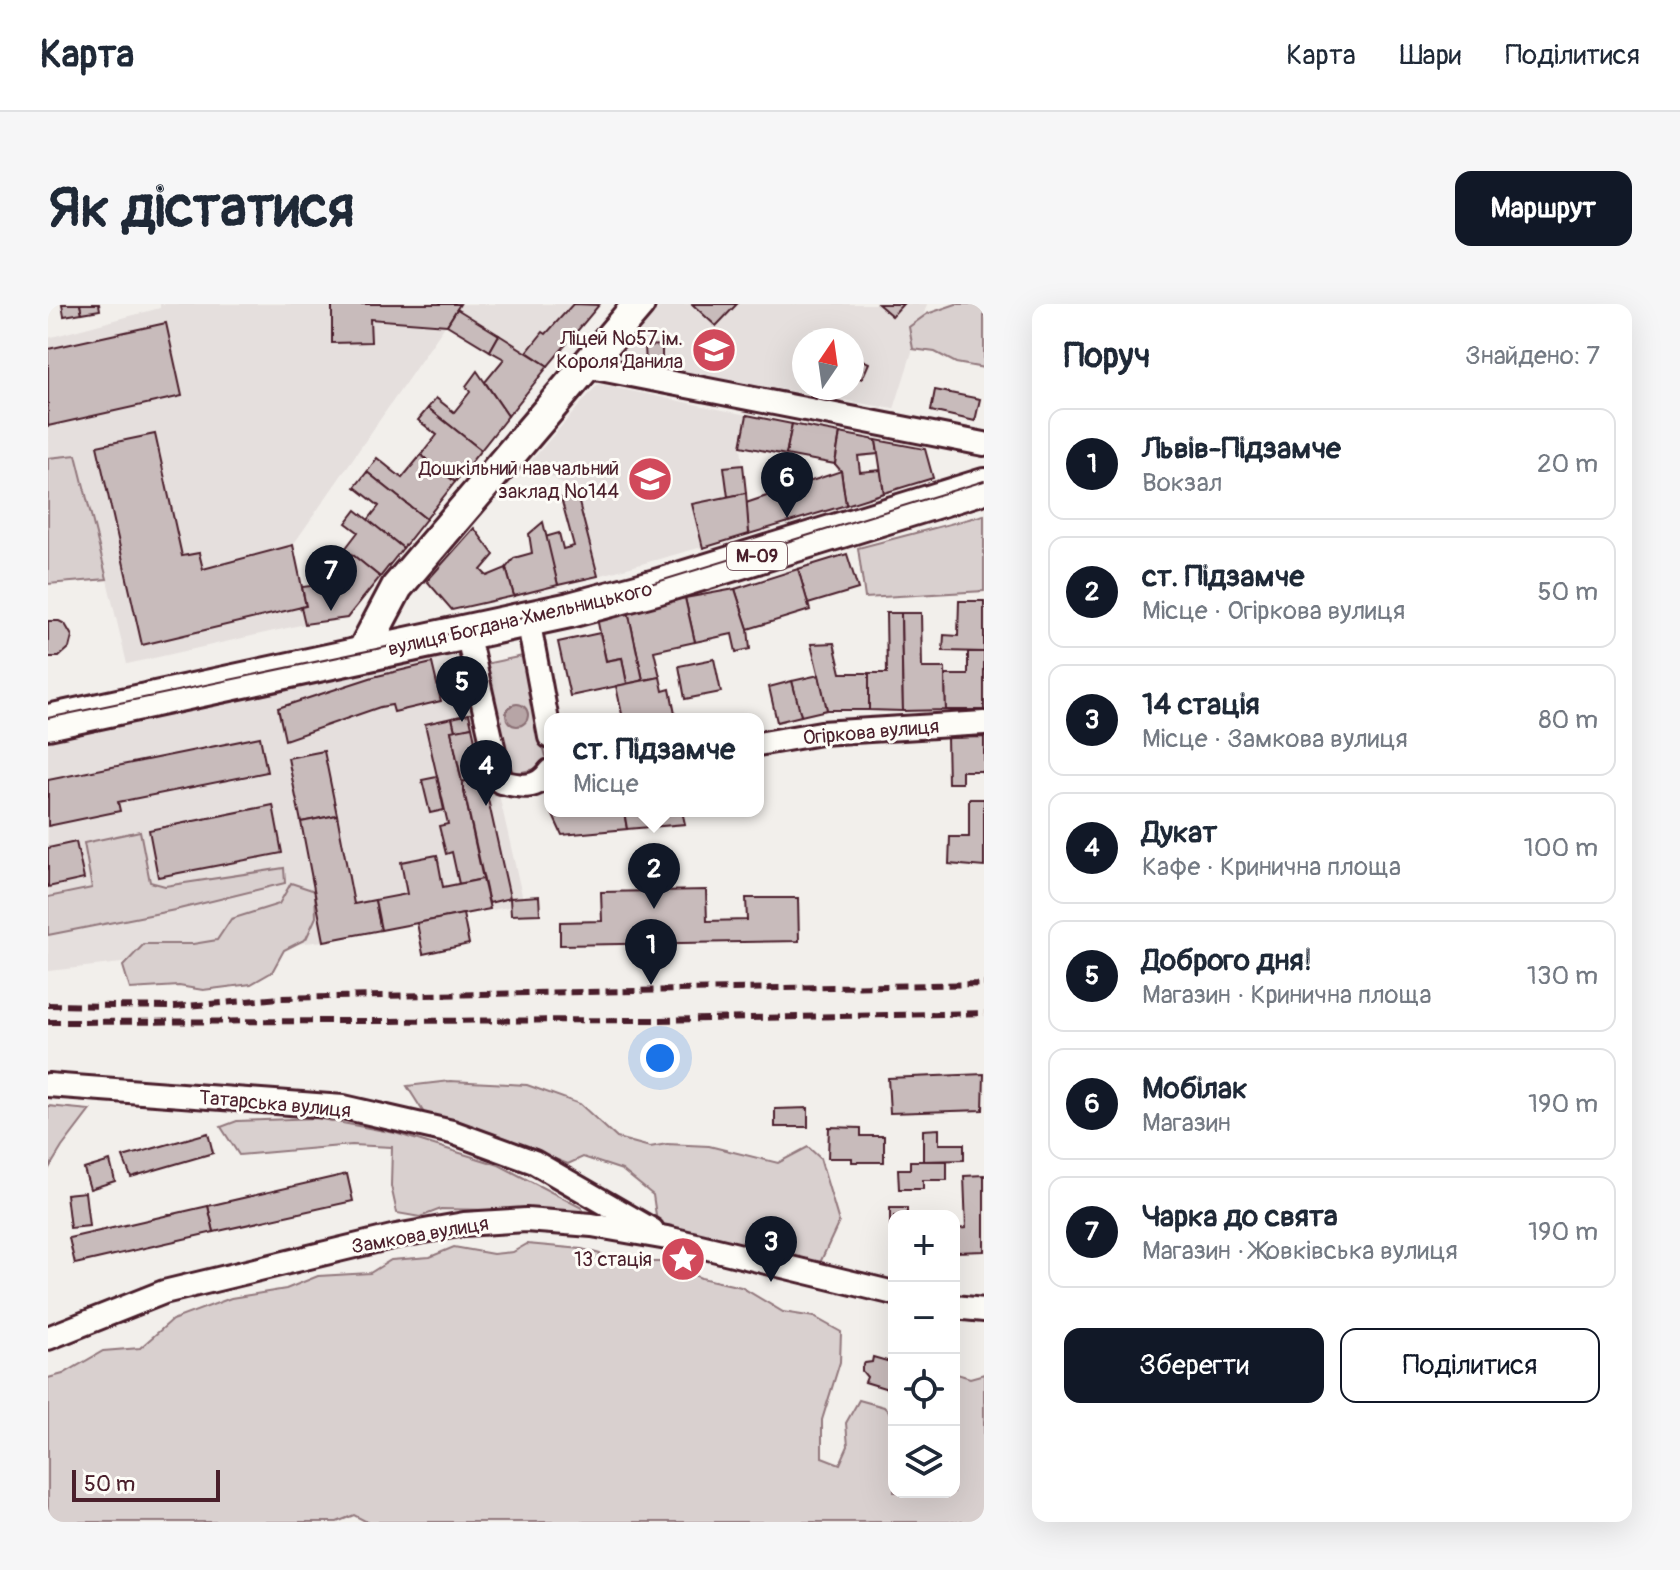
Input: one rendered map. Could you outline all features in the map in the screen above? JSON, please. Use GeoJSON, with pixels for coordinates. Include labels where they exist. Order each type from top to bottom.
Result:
{"type":"FeatureCollection","features":[{"type":"Feature","properties":{"kind":"main road","name":"вулиця Богдана Хмельницького"},"geometry":{"type":"LineString","coordinates":[[48,722],[528,619],[656,587],[984,486]]}},
{"type":"Feature","properties":{"kind":"street"},"geometry":{"type":"LineString","coordinates":[[361,655],[397,587],[639,304]]}},
{"type":"Feature","properties":{"kind":"street"},"geometry":{"type":"LineString","coordinates":[[585,366],[984,444]]}},
{"type":"Feature","properties":{"kind":"street"},"geometry":{"type":"LineString","coordinates":[[528,619],[546,713]]}},
{"type":"Feature","properties":{"kind":"street"},"geometry":{"type":"LineString","coordinates":[[467,632],[501,782],[523,787],[544,779]]}},
{"type":"Feature","properties":{"kind":"street","name":"Огіркова вулиця"},"geometry":{"type":"LineString","coordinates":[[764,743],[821,733],[984,723]]}},
{"type":"Feature","properties":{"kind":"street","name":"Татарська вулиця"},"geometry":{"type":"LineString","coordinates":[[48,1085],[343,1107],[452,1132],[534,1162],[667,1238]]}},
{"type":"Feature","properties":{"kind":"street","name":"Замкова вулиця"},"geometry":{"type":"LineString","coordinates":[[48,1338],[164,1292],[341,1248],[464,1224],[526,1220],[592,1225],[667,1238],[888,1292]]}},
{"type":"Feature","properties":{"kind":"street"},"geometry":{"type":"LineString","coordinates":[[960,1308],[984,1310]]}},
{"type":"Feature","properties":{"kind":"shaded area"},"geometry":{"type":"Polygon","coordinates":[[[160,304],[602,304],[548,366],[456,310],[293,545],[306,606],[301,607],[305,624],[127,664],[107,580],[48,584],[48,338],[160,308],[160,304]]]}},
{"type":"Feature","properties":{"kind":"shaded area","name":"Ліцей №57 ім. Короля Данила"},"geometry":{"type":"Polygon","coordinates":[[[662,304],[927,304],[894,409],[843,400],[864,400],[864,328],[792,328],[792,391],[615,360],[662,304]]]}},
{"type":"Feature","properties":{"kind":"shaded area"},"geometry":{"type":"Polygon","coordinates":[[[956,304],[984,304],[984,368],[956,363],[935,352],[913,349],[909,327],[927,314],[956,304]]]}},
{"type":"Feature","properties":{"kind":"shaded area","name":"Дошкільний навчальний заклад №144"},"geometry":{"type":"Polygon","coordinates":[[[598,384],[747,415],[741,446],[749,534],[598,576],[577,495],[531,461],[598,384]]]}},
{"type":"Feature","properties":{"kind":"shaded area"},"geometry":{"type":"Polygon","coordinates":[[[76,455],[107,579],[48,584],[48,458],[76,455]]]}},
{"type":"Feature","properties":{"kind":"shaded area"},"geometry":{"type":"Polygon","coordinates":[[[984,515],[984,591],[865,598],[858,548],[984,515]]]}},
{"type":"Feature","properties":{"kind":"shaded area"},"geometry":{"type":"Polygon","coordinates":[[[466,650],[524,904],[324,941],[48,971],[48,735],[466,650]]]}},
{"type":"Feature","properties":{"kind":"shaded area"},"geometry":{"type":"Polygon","coordinates":[[[523,656],[544,748],[544,767],[509,775],[485,664],[523,656]]]}},
{"type":"Feature","properties":{"kind":"shaded area"},"geometry":{"type":"Polygon","coordinates":[[[517,704],[525,707],[528,715],[525,723],[517,726],[509,723],[506,715],[509,707],[517,704]]]}},
{"type":"Feature","properties":{"kind":"shaded area"},"geometry":{"type":"Polygon","coordinates":[[[140,831],[150,882],[165,886],[284,868],[285,883],[175,910],[48,935],[48,897],[92,888],[84,843],[140,831]]]}},
{"type":"Feature","properties":{"kind":"shaded area"},"geometry":{"type":"Polygon","coordinates":[[[291,883],[315,891],[316,917],[306,939],[284,950],[272,972],[251,984],[203,990],[179,986],[130,989],[123,966],[144,944],[193,944],[217,940],[231,919],[279,904],[291,883]]]}},
{"type":"Feature","properties":{"kind":"shaded area"},"geometry":{"type":"Polygon","coordinates":[[[450,1081],[527,1085],[580,1104],[617,1138],[650,1147],[667,1144],[709,1146],[778,1163],[808,1147],[820,1158],[839,1222],[819,1265],[690,1237],[657,1222],[653,1195],[622,1170],[583,1157],[568,1164],[470,1126],[424,1113],[407,1086],[450,1081]]]}},
{"type":"Feature","properties":{"kind":"shaded area"},"geometry":{"type":"Polygon","coordinates":[[[48,1106],[90,1110],[48,1170],[48,1106]]]}},
{"type":"Feature","properties":{"kind":"shaded area"},"geometry":{"type":"Polygon","coordinates":[[[316,1118],[395,1133],[499,1165],[582,1208],[579,1221],[551,1215],[488,1210],[441,1209],[420,1217],[397,1213],[391,1186],[392,1147],[352,1145],[239,1155],[221,1127],[237,1121],[316,1118]]]}},
{"type":"Feature","properties":{"kind":"shaded area"},"geometry":{"type":"Polygon","coordinates":[[[527,1244],[582,1249],[629,1262],[661,1262],[701,1278],[741,1287],[783,1312],[814,1317],[841,1332],[840,1362],[822,1420],[822,1457],[840,1464],[848,1446],[846,1423],[859,1400],[884,1407],[888,1411],[888,1498],[960,1498],[960,1375],[970,1378],[984,1374],[984,1522],[367,1522],[354,1515],[337,1522],[48,1522],[48,1378],[63,1374],[103,1351],[140,1348],[172,1320],[231,1298],[286,1289],[318,1276],[370,1273],[391,1260],[430,1257],[454,1247],[493,1254],[513,1252],[527,1244]]]}},
{"type":"Feature","properties":{"kind":"building"},"geometry":{"type":"Polygon","coordinates":[[[62,304],[80,304],[82,313],[64,316],[62,304]]]}},
{"type":"Feature","properties":{"kind":"building"},"geometry":{"type":"Polygon","coordinates":[[[80,304],[99,304],[100,310],[82,313],[80,304]]]}},
{"type":"Feature","properties":{"kind":"building"},"geometry":{"type":"Polygon","coordinates":[[[332,304],[460,304],[447,325],[370,319],[371,342],[332,343],[332,304]]]}},
{"type":"Feature","properties":{"kind":"building"},"geometry":{"type":"Polygon","coordinates":[[[573,304],[599,305],[548,366],[527,352],[573,304]]]}},
{"type":"Feature","properties":{"kind":"building"},"geometry":{"type":"Polygon","coordinates":[[[692,304],[737,304],[716,326],[692,304]]]}},
{"type":"Feature","properties":{"kind":"building"},"geometry":{"type":"Polygon","coordinates":[[[878,304],[903,304],[892,316],[878,304]]]}},
{"type":"Feature","properties":{"kind":"building"},"geometry":{"type":"Polygon","coordinates":[[[457,309],[499,335],[490,351],[447,325],[457,309]]]}},
{"type":"Feature","properties":{"kind":"building"},"geometry":{"type":"Polygon","coordinates":[[[166,323],[182,396],[48,426],[48,349],[166,323]]]}},
{"type":"Feature","properties":{"kind":"building"},"geometry":{"type":"Polygon","coordinates":[[[499,335],[548,366],[508,416],[485,382],[504,359],[490,351],[499,335]]]}},
{"type":"Feature","properties":{"kind":"building"},"geometry":{"type":"Polygon","coordinates":[[[662,345],[662,364],[646,364],[645,346],[662,345]]]}},
{"type":"Feature","properties":{"kind":"building"},"geometry":{"type":"Polygon","coordinates":[[[477,371],[508,416],[481,450],[428,408],[436,398],[454,412],[470,392],[466,386],[477,371]]]}},
{"type":"Feature","properties":{"kind":"building"},"geometry":{"type":"Polygon","coordinates":[[[935,390],[980,399],[975,421],[931,411],[935,390]]]}},
{"type":"Feature","properties":{"kind":"building"},"geometry":{"type":"Polygon","coordinates":[[[428,408],[481,450],[455,482],[421,455],[437,435],[418,420],[428,408]]]}},
{"type":"Feature","properties":{"kind":"building"},"geometry":{"type":"Polygon","coordinates":[[[747,415],[792,424],[786,455],[741,446],[747,415]]]}},
{"type":"Feature","properties":{"kind":"building"},"geometry":{"type":"Polygon","coordinates":[[[792,424],[840,433],[835,464],[786,455],[792,424]]]}},
{"type":"Feature","properties":{"kind":"building"},"geometry":{"type":"Polygon","coordinates":[[[840,433],[876,440],[878,454],[858,456],[860,472],[881,470],[884,493],[846,505],[841,471],[835,464],[840,433]]]}},
{"type":"Feature","properties":{"kind":"building"},"geometry":{"type":"Polygon","coordinates":[[[155,434],[182,556],[199,553],[203,569],[293,545],[306,606],[142,645],[97,446],[155,434]]]}},
{"type":"Feature","properties":{"kind":"building"},"geometry":{"type":"Polygon","coordinates":[[[876,440],[925,449],[933,478],[884,493],[876,440]]]}},
{"type":"Feature","properties":{"kind":"building"},"geometry":{"type":"Polygon","coordinates":[[[421,455],[455,482],[426,519],[367,472],[377,458],[402,478],[421,455]]]}},
{"type":"Feature","properties":{"kind":"building"},"geometry":{"type":"Polygon","coordinates":[[[743,465],[746,493],[728,497],[724,467],[743,465]]]}},
{"type":"Feature","properties":{"kind":"building"},"geometry":{"type":"Polygon","coordinates":[[[841,471],[846,505],[749,534],[746,503],[841,471]]]}},
{"type":"Feature","properties":{"kind":"building"},"geometry":{"type":"Polygon","coordinates":[[[367,472],[426,519],[403,548],[368,520],[379,506],[355,487],[367,472]]]}},
{"type":"Feature","properties":{"kind":"building"},"geometry":{"type":"Polygon","coordinates":[[[746,493],[749,534],[703,548],[692,504],[746,493]]]}},
{"type":"Feature","properties":{"kind":"building"},"geometry":{"type":"Polygon","coordinates":[[[577,495],[598,576],[558,585],[545,537],[559,533],[563,549],[574,546],[561,498],[577,495]]]}},
{"type":"Feature","properties":{"kind":"building"},"geometry":{"type":"Polygon","coordinates":[[[356,510],[403,548],[380,577],[345,549],[358,532],[346,523],[356,510]]]}},
{"type":"Feature","properties":{"kind":"building"},"geometry":{"type":"Polygon","coordinates":[[[543,522],[558,585],[514,596],[506,568],[514,558],[532,553],[529,534],[543,522]]]}},
{"type":"Feature","properties":{"kind":"building"},"geometry":{"type":"Polygon","coordinates":[[[474,528],[494,555],[481,570],[487,576],[506,568],[514,596],[452,610],[427,581],[474,528]]]}},
{"type":"Feature","properties":{"kind":"building"},"geometry":{"type":"Polygon","coordinates":[[[847,554],[858,589],[808,604],[798,569],[847,554]]]}},
{"type":"Feature","properties":{"kind":"building"},"geometry":{"type":"Polygon","coordinates":[[[353,555],[380,577],[347,618],[305,624],[301,607],[306,606],[302,587],[327,584],[353,555]]]}},
{"type":"Feature","properties":{"kind":"building"},"geometry":{"type":"Polygon","coordinates":[[[798,569],[810,610],[748,629],[735,589],[798,569]]]}},
{"type":"Feature","properties":{"kind":"building"},"geometry":{"type":"Polygon","coordinates":[[[735,589],[748,629],[750,649],[736,652],[732,634],[695,642],[685,598],[735,589]]]}},
{"type":"Feature","properties":{"kind":"building"},"geometry":{"type":"Polygon","coordinates":[[[685,598],[695,642],[654,651],[660,677],[643,680],[628,611],[685,598]]]}},
{"type":"Feature","properties":{"kind":"building"},"geometry":{"type":"Polygon","coordinates":[[[959,601],[984,601],[984,652],[943,651],[944,635],[958,636],[959,601]]]}},
{"type":"Feature","properties":{"kind":"building"},"geometry":{"type":"Polygon","coordinates":[[[628,611],[643,680],[627,684],[622,658],[606,661],[597,618],[628,611]]]}},
{"type":"Feature","properties":{"kind":"building"},"geometry":{"type":"Polygon","coordinates":[[[886,613],[901,613],[903,711],[869,710],[869,673],[887,673],[886,613]]]}},
{"type":"Feature","properties":{"kind":"building"},"geometry":{"type":"Polygon","coordinates":[[[901,613],[921,613],[922,668],[945,668],[946,710],[903,711],[901,613]]]}},
{"type":"Feature","properties":{"kind":"building"},"geometry":{"type":"Polygon","coordinates":[[[48,621],[65,624],[72,636],[69,648],[59,657],[48,657],[48,621]]]}},
{"type":"Feature","properties":{"kind":"building"},"geometry":{"type":"Polygon","coordinates":[[[600,633],[606,661],[622,658],[627,684],[570,696],[558,642],[600,633]]]}},
{"type":"Feature","properties":{"kind":"building"},"geometry":{"type":"Polygon","coordinates":[[[834,643],[841,673],[869,673],[869,710],[827,710],[811,644],[834,643]]]}},
{"type":"Feature","properties":{"kind":"building"},"geometry":{"type":"Polygon","coordinates":[[[968,652],[984,652],[984,710],[946,710],[945,675],[968,675],[968,652]]]}},
{"type":"Feature","properties":{"kind":"building"},"geometry":{"type":"Polygon","coordinates":[[[714,659],[721,692],[685,699],[679,666],[714,659]]]}},
{"type":"Feature","properties":{"kind":"building"},"geometry":{"type":"Polygon","coordinates":[[[432,663],[441,701],[394,712],[392,705],[380,707],[285,740],[278,708],[373,677],[432,663]]]}},
{"type":"Feature","properties":{"kind":"building"},"geometry":{"type":"Polygon","coordinates":[[[819,675],[827,710],[801,716],[792,681],[819,675]]]}},
{"type":"Feature","properties":{"kind":"building"},"geometry":{"type":"Polygon","coordinates":[[[660,677],[663,691],[670,689],[675,713],[622,713],[616,686],[660,677]]]}},
{"type":"Feature","properties":{"kind":"building"},"geometry":{"type":"Polygon","coordinates":[[[792,681],[801,716],[777,722],[769,687],[792,681]]]}},
{"type":"Feature","properties":{"kind":"building"},"geometry":{"type":"Polygon","coordinates":[[[469,714],[472,727],[455,731],[452,718],[469,714]]]}},
{"type":"Feature","properties":{"kind":"building"},"geometry":{"type":"Polygon","coordinates":[[[452,718],[455,731],[451,731],[483,879],[459,884],[452,852],[446,854],[439,826],[448,824],[425,724],[452,718]]]}},
{"type":"Feature","properties":{"kind":"building"},"geometry":{"type":"Polygon","coordinates":[[[472,727],[483,777],[462,782],[451,731],[472,727]]]}},
{"type":"Feature","properties":{"kind":"building"},"geometry":{"type":"Polygon","coordinates":[[[260,737],[267,772],[118,802],[120,811],[48,826],[48,780],[260,737]]]}},
{"type":"Feature","properties":{"kind":"building"},"geometry":{"type":"Polygon","coordinates":[[[984,737],[984,778],[982,771],[962,771],[962,783],[948,783],[947,738],[984,737]]]}},
{"type":"Feature","properties":{"kind":"building"},"geometry":{"type":"Polygon","coordinates":[[[324,751],[337,815],[301,822],[288,758],[324,751]]]}},
{"type":"Feature","properties":{"kind":"building"},"geometry":{"type":"Polygon","coordinates":[[[437,777],[444,810],[430,813],[422,780],[437,777]]]}},
{"type":"Feature","properties":{"kind":"building"},"geometry":{"type":"Polygon","coordinates":[[[483,777],[510,898],[489,903],[462,782],[483,777]]]}},
{"type":"Feature","properties":{"kind":"building"},"geometry":{"type":"Polygon","coordinates":[[[969,799],[984,799],[984,867],[949,864],[950,837],[969,837],[969,799]]]}},
{"type":"Feature","properties":{"kind":"building"},"geometry":{"type":"Polygon","coordinates":[[[273,805],[282,853],[158,877],[149,830],[273,805]]]}},
{"type":"Feature","properties":{"kind":"building"},"geometry":{"type":"Polygon","coordinates":[[[337,815],[354,904],[375,900],[381,930],[324,941],[301,822],[337,815]]]}},
{"type":"Feature","properties":{"kind":"building"},"geometry":{"type":"Polygon","coordinates":[[[554,817],[625,817],[627,829],[562,835],[554,817]]]}},
{"type":"Feature","properties":{"kind":"building"},"geometry":{"type":"Polygon","coordinates":[[[625,817],[683,817],[685,824],[627,829],[625,817]]]}},
{"type":"Feature","properties":{"kind":"building"},"geometry":{"type":"Polygon","coordinates":[[[76,842],[84,879],[48,887],[48,848],[76,842]]]}},
{"type":"Feature","properties":{"kind":"building"},"geometry":{"type":"Polygon","coordinates":[[[437,855],[443,887],[483,879],[490,909],[381,930],[375,900],[407,894],[401,862],[437,855]]]}},
{"type":"Feature","properties":{"kind":"building"},"geometry":{"type":"Polygon","coordinates":[[[706,890],[707,921],[747,920],[746,898],[798,898],[799,941],[560,945],[560,922],[602,921],[601,892],[706,890]]]}},
{"type":"Feature","properties":{"kind":"building"},"geometry":{"type":"Polygon","coordinates":[[[539,896],[540,914],[511,915],[510,898],[539,896]]]}},
{"type":"Feature","properties":{"kind":"building"},"geometry":{"type":"Polygon","coordinates":[[[463,914],[469,944],[423,954],[417,923],[463,914]]]}},
{"type":"Feature","properties":{"kind":"building"},"geometry":{"type":"Polygon","coordinates":[[[984,1074],[983,1110],[890,1113],[888,1078],[984,1074]]]}},
{"type":"Feature","properties":{"kind":"building"},"geometry":{"type":"Polygon","coordinates":[[[808,1108],[808,1127],[775,1127],[775,1109],[808,1108]]]}},
{"type":"Feature","properties":{"kind":"building"},"geometry":{"type":"Polygon","coordinates":[[[829,1127],[861,1128],[861,1136],[884,1136],[884,1162],[828,1158],[829,1127]]]}},
{"type":"Feature","properties":{"kind":"building"},"geometry":{"type":"Polygon","coordinates":[[[939,1129],[939,1144],[964,1144],[964,1160],[923,1161],[923,1130],[939,1129]]]}},
{"type":"Feature","properties":{"kind":"building"},"geometry":{"type":"Polygon","coordinates":[[[208,1133],[213,1153],[131,1177],[123,1157],[208,1133]]]}},
{"type":"Feature","properties":{"kind":"building"},"geometry":{"type":"Polygon","coordinates":[[[110,1161],[115,1181],[90,1189],[84,1169],[110,1161]]]}},
{"type":"Feature","properties":{"kind":"building"},"geometry":{"type":"Polygon","coordinates":[[[910,1161],[947,1161],[947,1180],[923,1180],[923,1189],[899,1189],[898,1169],[910,1169],[910,1161]]]}},
{"type":"Feature","properties":{"kind":"building"},"geometry":{"type":"Polygon","coordinates":[[[347,1174],[353,1201],[214,1232],[208,1206],[347,1174]]]}},
{"type":"Feature","properties":{"kind":"building"},"geometry":{"type":"Polygon","coordinates":[[[984,1175],[984,1251],[960,1252],[960,1228],[966,1228],[964,1176],[984,1175]]]}},
{"type":"Feature","properties":{"kind":"building"},"geometry":{"type":"Polygon","coordinates":[[[85,1192],[89,1226],[70,1228],[66,1194],[85,1192]]]}},
{"type":"Feature","properties":{"kind":"building"},"geometry":{"type":"Polygon","coordinates":[[[208,1206],[214,1232],[75,1264],[69,1238],[208,1206]]]}},
{"type":"Feature","properties":{"kind":"building"},"geometry":{"type":"Polygon","coordinates":[[[873,1357],[888,1361],[888,1389],[865,1382],[867,1377],[862,1367],[872,1362],[873,1357]]]}},
{"type":"Feature","properties":{"kind":"tram line"},"geometry":{"type":"LineString","coordinates":[[48,718],[602,599],[984,481]]}},
{"type":"Feature","properties":{"kind":"railway"},"geometry":{"type":"LineString","coordinates":[[48,1005],[174,1007],[280,998],[984,984]]}},
{"type":"Feature","properties":{"kind":"railway"},"geometry":{"type":"LineString","coordinates":[[48,1022],[658,1020],[984,1013]]}},
{"type":"Feature","properties":{"kind":"place","name":"Ліцей №57 ім. Короля Данила"},"geometry":{"type":"Point","coordinates":[714,350]}},
{"type":"Feature","properties":{"kind":"place","name":"Дошкільний навчальний заклад №144"},"geometry":{"type":"Point","coordinates":[650,479]}},
{"type":"Feature","properties":{"kind":"place","name":"Мобілак"},"geometry":{"type":"Point","coordinates":[787,518]}},
{"type":"Feature","properties":{"kind":"place","name":"Чарка до святa"},"geometry":{"type":"Point","coordinates":[331,611]}},
{"type":"Feature","properties":{"kind":"place","name":"Доброго дня!"},"geometry":{"type":"Point","coordinates":[462,722]}},
{"type":"Feature","properties":{"kind":"place","name":"Дукат"},"geometry":{"type":"Point","coordinates":[486,806]}},
{"type":"Feature","properties":{"kind":"place","name":"ст. Підзамче"},"geometry":{"type":"Point","coordinates":[654,909]}},
{"type":"Feature","properties":{"kind":"place","name":"Львів-Підзамче"},"geometry":{"type":"Point","coordinates":[651,985]}},
{"type":"Feature","properties":{"kind":"place","name":"13 стація"},"geometry":{"type":"Point","coordinates":[683,1259]}},
{"type":"Feature","properties":{"kind":"place","name":"14 стація"},"geometry":{"type":"Point","coordinates":[771,1282]}}]}
